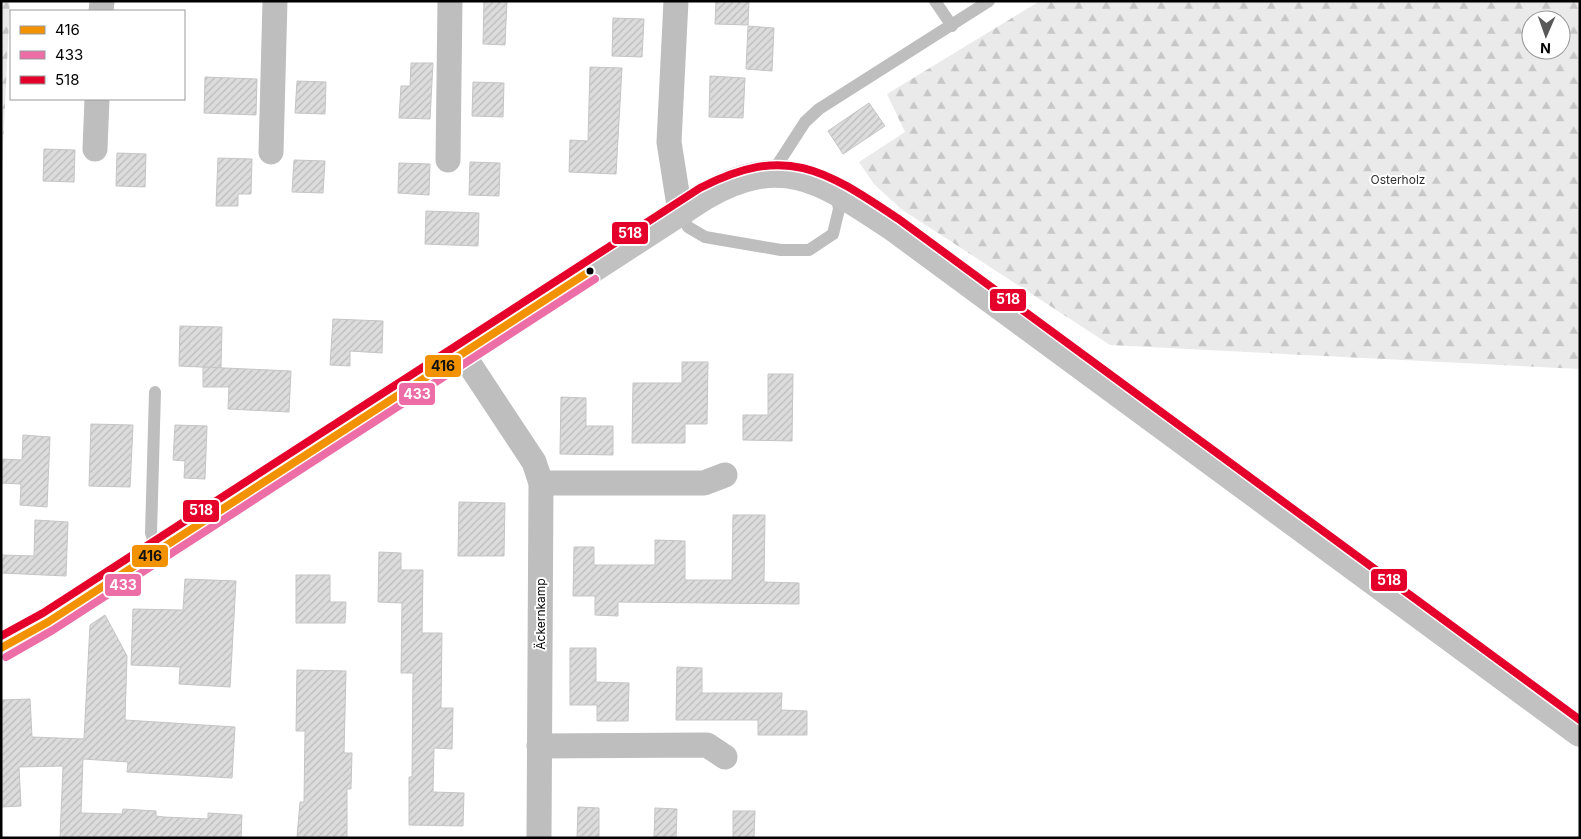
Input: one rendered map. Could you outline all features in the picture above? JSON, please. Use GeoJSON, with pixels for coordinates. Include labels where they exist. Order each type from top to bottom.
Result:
{"type":"FeatureCollection","features":[{"type":"Feature","properties":{"kind":"main road"},"geometry":{"type":"LineString","coordinates":[[1,648],[48,622],[680,212],[730,182],[772,173],[802,177],[836,190],[894,228],[1580,733]]}},
{"type":"Feature","properties":{"kind":"street"},"geometry":{"type":"LineString","coordinates":[[271,152],[275,1]]}},
{"type":"Feature","properties":{"kind":"street"},"geometry":{"type":"LineString","coordinates":[[448,160],[450,1]]}},
{"type":"Feature","properties":{"kind":"street"},"geometry":{"type":"LineString","coordinates":[[676,1],[669,142],[680,212]]}},
{"type":"Feature","properties":{"kind":"street"},"geometry":{"type":"LineString","coordinates":[[95,149],[98,100]]}},
{"type":"Feature","properties":{"kind":"street","name":"Äckernkamp"},"geometry":{"type":"LineString","coordinates":[[462,353],[534,462],[540,482],[539,838]]}},
{"type":"Feature","properties":{"kind":"street"},"geometry":{"type":"LineString","coordinates":[[540,482],[704,483],[725,475]]}},
{"type":"Feature","properties":{"kind":"street"},"geometry":{"type":"LineString","coordinates":[[539,746],[708,745],[725,757]]}},
{"type":"Feature","properties":{"kind":"lane"},"geometry":{"type":"LineString","coordinates":[[935,1],[952,26]]}},
{"type":"Feature","properties":{"kind":"lane"},"geometry":{"type":"LineString","coordinates":[[772,173],[805,122],[819,109],[989,1]]}},
{"type":"Feature","properties":{"kind":"lane"},"geometry":{"type":"LineString","coordinates":[[680,212],[688,227],[705,238],[781,250],[809,250],[833,234],[839,209],[836,190]]}},
{"type":"Feature","properties":{"kind":"lane"},"geometry":{"type":"LineString","coordinates":[[155,392],[151,532],[157,551]]}},
{"type":"Feature","properties":{"kind":"green space"},"geometry":{"type":"Polygon","coordinates":[[[1,1],[10,1],[1,188],[1,1]]]}},
{"type":"Feature","properties":{"kind":"green space","name":"Osterholz"},"geometry":{"type":"Polygon","coordinates":[[[1040,1],[1580,1],[1580,369],[1110,345],[901,209],[874,184],[859,162],[905,132],[887,94],[1040,1]]]}},
{"type":"Feature","properties":{"kind":"building"},"geometry":{"type":"Polygon","coordinates":[[[484,1],[507,1],[505,45],[483,44],[484,1]]]}},
{"type":"Feature","properties":{"kind":"building"},"geometry":{"type":"Polygon","coordinates":[[[716,1],[749,1],[748,25],[715,24],[716,1]]]}},
{"type":"Feature","properties":{"kind":"building"},"geometry":{"type":"Polygon","coordinates":[[[613,18],[644,19],[642,57],[612,56],[613,18]]]}},
{"type":"Feature","properties":{"kind":"building"},"geometry":{"type":"Polygon","coordinates":[[[748,26],[774,28],[772,71],[746,69],[748,26]]]}},
{"type":"Feature","properties":{"kind":"building"},"geometry":{"type":"Polygon","coordinates":[[[411,63],[433,63],[430,119],[399,118],[401,86],[410,86],[411,63]]]}},
{"type":"Feature","properties":{"kind":"building"},"geometry":{"type":"Polygon","coordinates":[[[590,67],[622,68],[616,174],[569,172],[570,140],[588,141],[590,67]]]}},
{"type":"Feature","properties":{"kind":"building"},"geometry":{"type":"Polygon","coordinates":[[[710,76],[745,78],[743,118],[709,117],[710,76]]]}},
{"type":"Feature","properties":{"kind":"building"},"geometry":{"type":"Polygon","coordinates":[[[205,77],[257,79],[256,115],[204,113],[205,77]]]}},
{"type":"Feature","properties":{"kind":"building"},"geometry":{"type":"Polygon","coordinates":[[[297,81],[326,82],[325,114],[295,113],[297,81]]]}},
{"type":"Feature","properties":{"kind":"building"},"geometry":{"type":"Polygon","coordinates":[[[473,82],[504,83],[503,117],[472,116],[473,82]]]}},
{"type":"Feature","properties":{"kind":"building"},"geometry":{"type":"Polygon","coordinates":[[[869,103],[885,126],[843,154],[828,131],[869,103]]]}},
{"type":"Feature","properties":{"kind":"building"},"geometry":{"type":"Polygon","coordinates":[[[44,149],[75,150],[74,182],[43,181],[44,149]]]}},
{"type":"Feature","properties":{"kind":"building"},"geometry":{"type":"Polygon","coordinates":[[[117,153],[146,154],[145,187],[116,186],[117,153]]]}},
{"type":"Feature","properties":{"kind":"building"},"geometry":{"type":"Polygon","coordinates":[[[218,158],[252,159],[251,194],[238,194],[238,206],[216,206],[218,158]]]}},
{"type":"Feature","properties":{"kind":"building"},"geometry":{"type":"Polygon","coordinates":[[[294,160],[325,161],[323,193],[292,192],[294,160]]]}},
{"type":"Feature","properties":{"kind":"building"},"geometry":{"type":"Polygon","coordinates":[[[470,162],[500,163],[499,196],[469,195],[470,162]]]}},
{"type":"Feature","properties":{"kind":"building"},"geometry":{"type":"Polygon","coordinates":[[[399,163],[430,164],[429,195],[398,193],[399,163]]]}},
{"type":"Feature","properties":{"kind":"building"},"geometry":{"type":"Polygon","coordinates":[[[426,211],[479,213],[478,246],[425,244],[426,211]]]}},
{"type":"Feature","properties":{"kind":"building"},"geometry":{"type":"Polygon","coordinates":[[[333,319],[383,321],[382,353],[350,351],[350,366],[330,365],[333,319]]]}},
{"type":"Feature","properties":{"kind":"building"},"geometry":{"type":"Polygon","coordinates":[[[180,326],[222,327],[221,368],[179,366],[180,326]]]}},
{"type":"Feature","properties":{"kind":"building"},"geometry":{"type":"Polygon","coordinates":[[[682,362],[708,362],[707,424],[685,424],[685,443],[632,443],[633,383],[682,383],[682,362]]]}},
{"type":"Feature","properties":{"kind":"building"},"geometry":{"type":"Polygon","coordinates":[[[203,367],[291,371],[289,412],[228,409],[229,387],[203,387],[203,367]]]}},
{"type":"Feature","properties":{"kind":"building"},"geometry":{"type":"Polygon","coordinates":[[[768,374],[793,374],[792,441],[743,440],[743,415],[768,415],[768,374]]]}},
{"type":"Feature","properties":{"kind":"building"},"geometry":{"type":"Polygon","coordinates":[[[561,397],[586,398],[586,426],[613,426],[613,455],[560,454],[561,397]]]}},
{"type":"Feature","properties":{"kind":"building"},"geometry":{"type":"Polygon","coordinates":[[[91,424],[133,425],[130,487],[89,486],[91,424]]]}},
{"type":"Feature","properties":{"kind":"building"},"geometry":{"type":"Polygon","coordinates":[[[175,425],[207,426],[205,479],[184,478],[185,461],[173,460],[175,425]]]}},
{"type":"Feature","properties":{"kind":"building"},"geometry":{"type":"Polygon","coordinates":[[[23,435],[50,437],[47,507],[20,505],[21,484],[1,483],[1,459],[22,460],[23,435]]]}},
{"type":"Feature","properties":{"kind":"building"},"geometry":{"type":"Polygon","coordinates":[[[459,502],[505,503],[504,556],[458,556],[459,502]]]}},
{"type":"Feature","properties":{"kind":"building"},"geometry":{"type":"Polygon","coordinates":[[[733,515],[765,515],[764,582],[799,583],[799,604],[618,602],[618,616],[595,615],[595,596],[573,596],[574,547],[594,547],[594,565],[655,565],[655,540],[685,541],[685,580],[732,580],[733,515]]]}},
{"type":"Feature","properties":{"kind":"building"},"geometry":{"type":"Polygon","coordinates":[[[35,520],[68,522],[66,576],[1,573],[1,555],[34,556],[35,520]]]}},
{"type":"Feature","properties":{"kind":"building"},"geometry":{"type":"Polygon","coordinates":[[[379,552],[401,553],[401,570],[423,570],[422,633],[442,633],[441,708],[453,708],[452,749],[434,748],[433,792],[464,793],[463,826],[409,825],[409,777],[412,777],[413,673],[401,673],[402,603],[378,602],[379,552]]]}},
{"type":"Feature","properties":{"kind":"building"},"geometry":{"type":"Polygon","coordinates":[[[296,575],[330,575],[330,602],[346,602],[345,623],[296,623],[296,575]]]}},
{"type":"Feature","properties":{"kind":"building"},"geometry":{"type":"Polygon","coordinates":[[[185,579],[236,581],[230,687],[179,684],[180,667],[131,665],[133,609],[183,610],[185,579]]]}},
{"type":"Feature","properties":{"kind":"building"},"geometry":{"type":"Polygon","coordinates":[[[105,615],[127,656],[125,720],[235,727],[232,778],[127,772],[128,762],[83,759],[81,813],[122,814],[123,809],[156,811],[156,816],[164,817],[208,819],[208,813],[242,815],[241,838],[60,838],[63,766],[19,767],[21,806],[1,807],[1,700],[30,699],[32,737],[84,739],[90,625],[105,615]]]}},
{"type":"Feature","properties":{"kind":"building"},"geometry":{"type":"Polygon","coordinates":[[[570,648],[596,648],[596,682],[629,683],[628,721],[597,721],[597,705],[570,705],[570,648]]]}},
{"type":"Feature","properties":{"kind":"building"},"geometry":{"type":"Polygon","coordinates":[[[677,667],[702,668],[702,693],[782,693],[781,710],[807,711],[807,735],[758,735],[758,720],[676,720],[677,667]]]}},
{"type":"Feature","properties":{"kind":"building"},"geometry":{"type":"Polygon","coordinates":[[[297,670],[346,671],[344,753],[352,753],[351,789],[347,789],[347,838],[297,837],[300,802],[304,802],[305,731],[296,731],[297,670]]]}},
{"type":"Feature","properties":{"kind":"building"},"geometry":{"type":"Polygon","coordinates":[[[578,807],[599,808],[599,838],[577,838],[578,807]]]}},
{"type":"Feature","properties":{"kind":"building"},"geometry":{"type":"Polygon","coordinates":[[[655,808],[677,809],[676,838],[654,838],[655,808]]]}},
{"type":"Feature","properties":{"kind":"building"},"geometry":{"type":"Polygon","coordinates":[[[733,811],[755,811],[754,838],[733,838],[733,811]]]}},
{"type":"Feature","properties":{"kind":"transit line","name":"518"},"geometry":{"type":"LineString","coordinates":[[1,636],[43,613],[700,188],[730,174],[757,167],[782,165],[804,168],[827,176],[900,220],[1580,720]]}},
{"type":"Feature","properties":{"kind":"transit line","name":"416"},"geometry":{"type":"LineString","coordinates":[[1,648],[48,622],[590,271]]}},
{"type":"Feature","properties":{"kind":"transit line","name":"433"},"geometry":{"type":"LineString","coordinates":[[6,657],[53,630],[595,279]]}}]}
